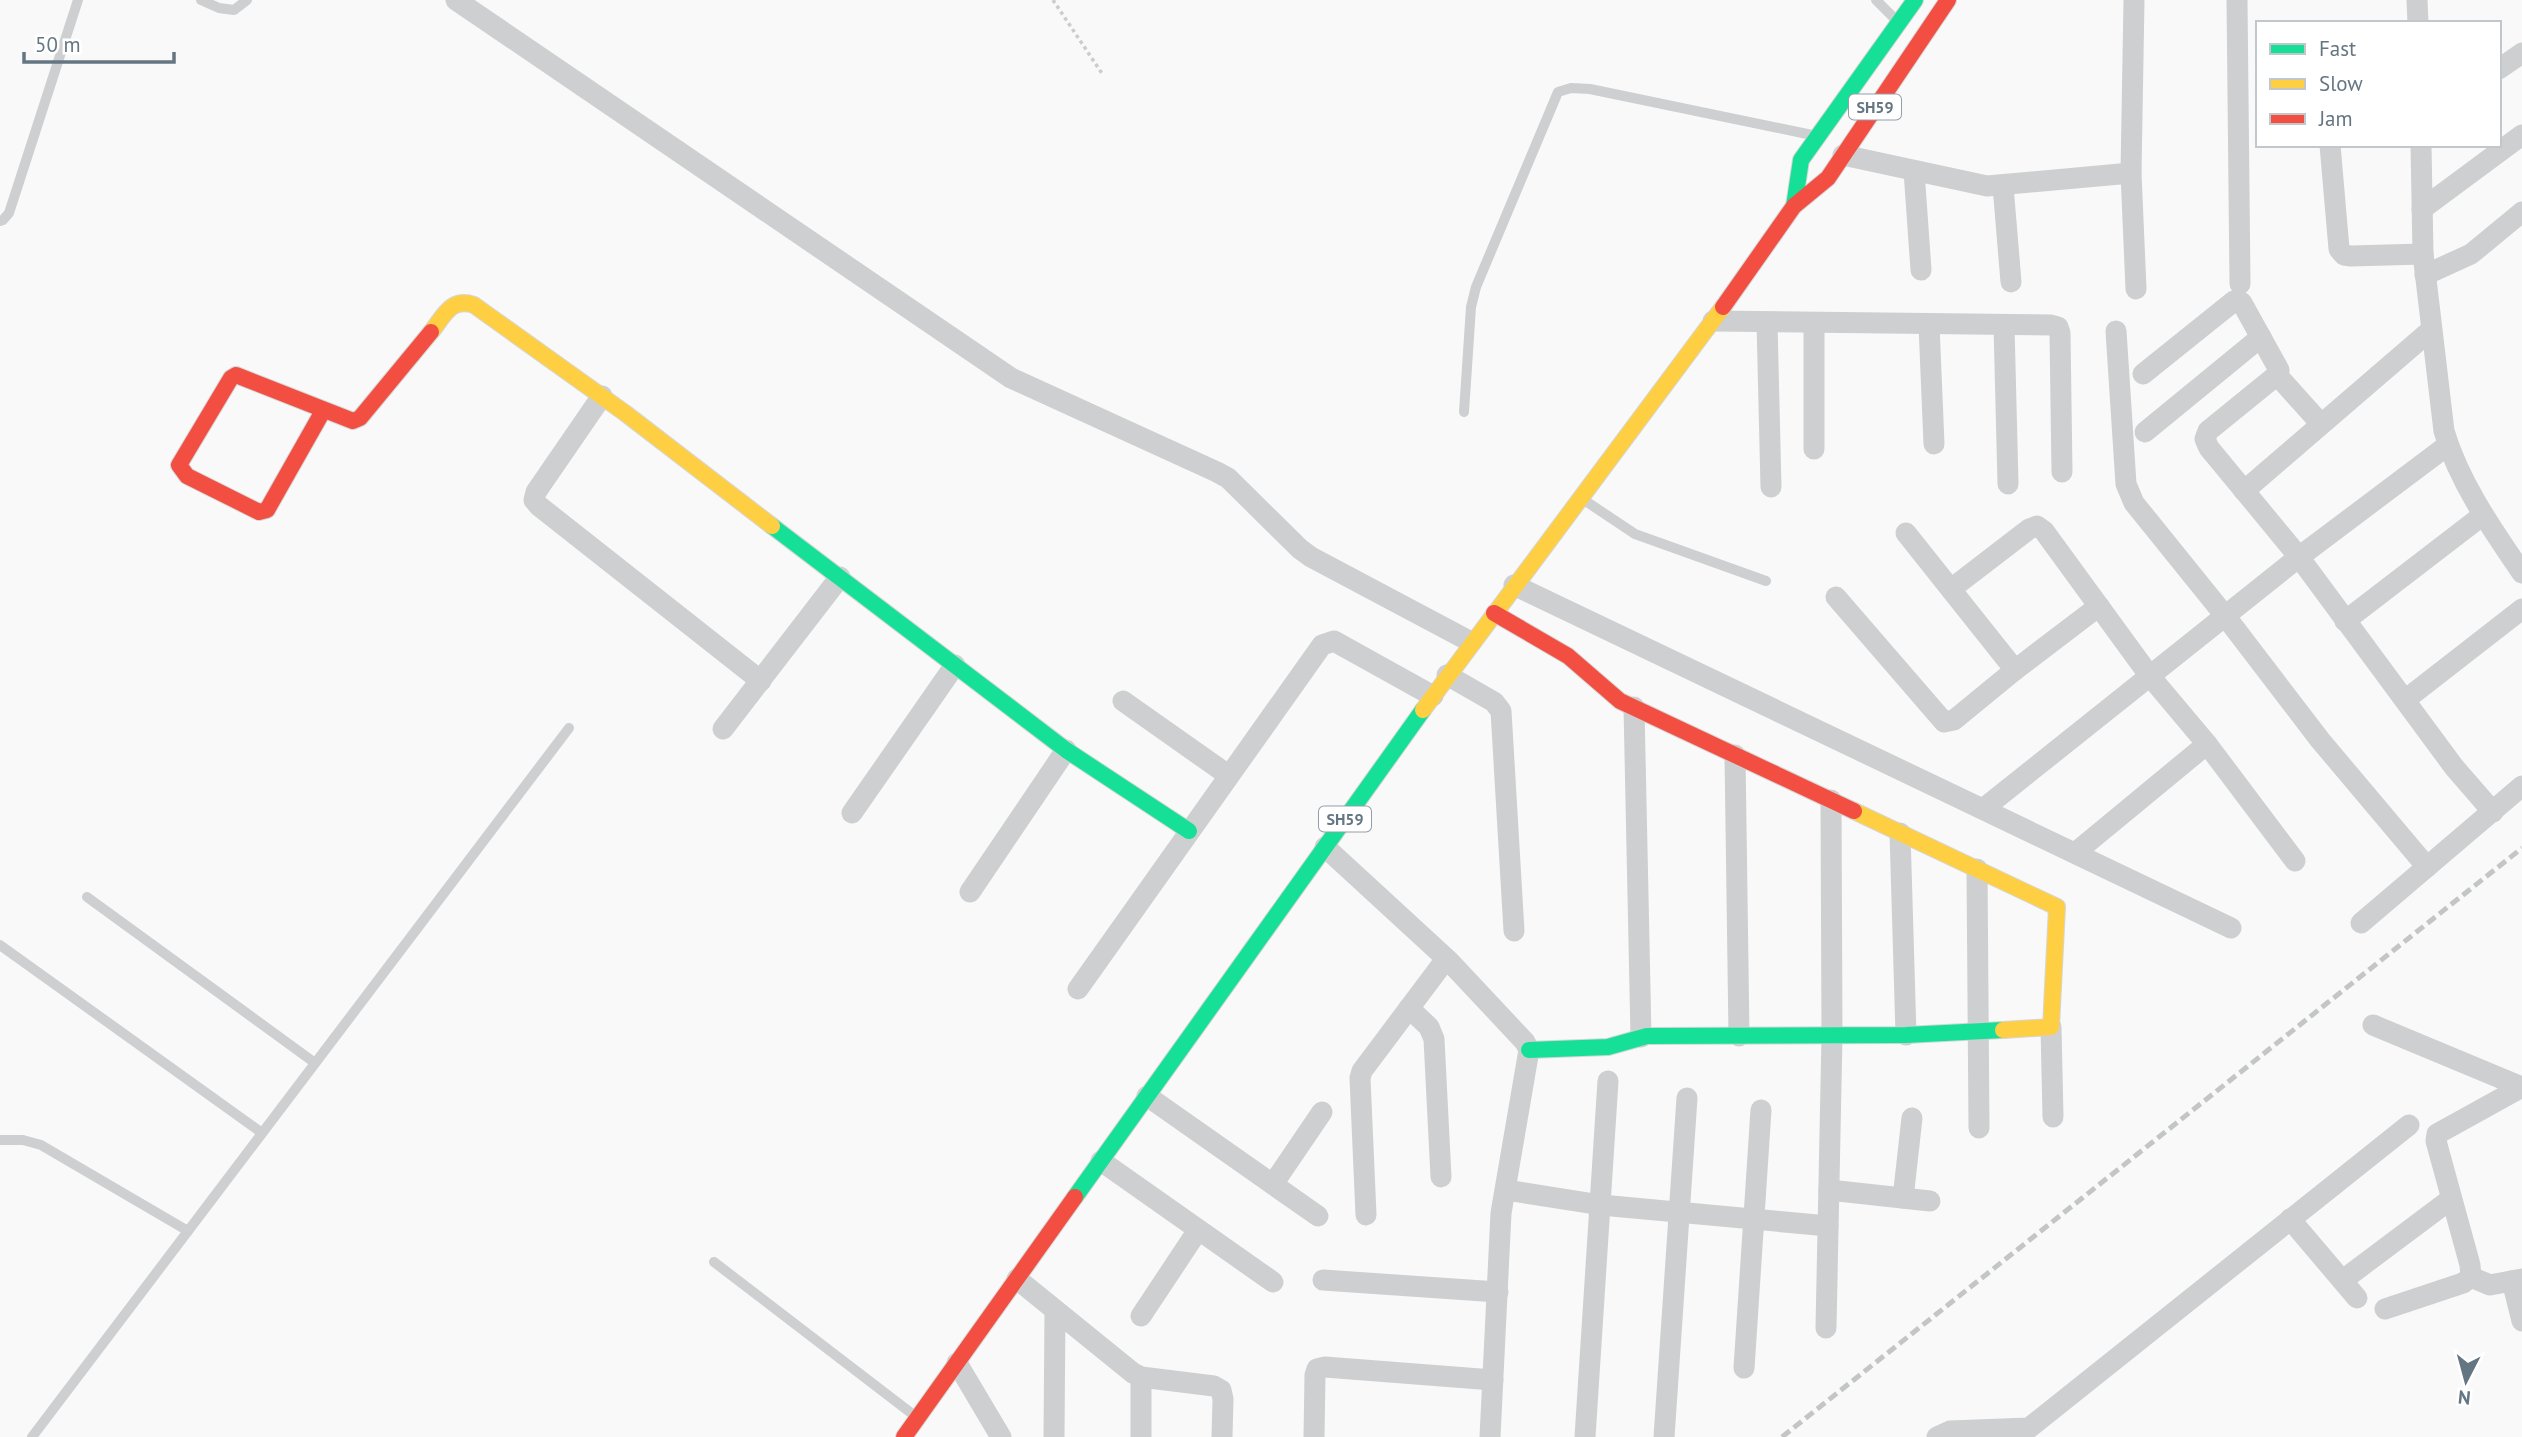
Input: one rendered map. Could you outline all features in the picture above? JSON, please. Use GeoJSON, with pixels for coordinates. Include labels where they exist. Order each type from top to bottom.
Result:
{"type":"FeatureCollection","features":[{"type":"Feature","properties":{"kind":"street"},"geometry":{"type":"LineString","coordinates":[[456,0],[1011,378],[1228,478],[1311,557],[1471,642]]}},
{"type":"Feature","properties":{"kind":"street","name":"SH59"},"geometry":{"type":"LineString","coordinates":[[1794,206],[1801,160],[1915,0]]}},
{"type":"Feature","properties":{"kind":"street","name":"SH59"},"geometry":{"type":"LineString","coordinates":[[904,1437],[1447,675],[1713,321],[1794,206],[1828,178],[1948,0]]}},
{"type":"Feature","properties":{"kind":"street"},"geometry":{"type":"LineString","coordinates":[[2134,0],[2131,173],[2136,289]]}},
{"type":"Feature","properties":{"kind":"street"},"geometry":{"type":"LineString","coordinates":[[2237,0],[2240,284]]}},
{"type":"Feature","properties":{"kind":"street"},"geometry":{"type":"LineString","coordinates":[[2417,0],[2418,21]]}},
{"type":"Feature","properties":{"kind":"street"},"geometry":{"type":"LineString","coordinates":[[2501,68],[2522,53]]}},
{"type":"Feature","properties":{"kind":"street"},"geometry":{"type":"LineString","coordinates":[[2422,209],[2522,135]]}},
{"type":"Feature","properties":{"kind":"street"},"geometry":{"type":"LineString","coordinates":[[2330,147],[2339,249],[2344,255],[2424,264],[2471,254],[2522,212]]}},
{"type":"Feature","properties":{"kind":"street"},"geometry":{"type":"LineString","coordinates":[[2421,147],[2424,264],[2444,430],[2448,445],[2483,515],[2522,573]]}},
{"type":"Feature","properties":{"kind":"street"},"geometry":{"type":"LineString","coordinates":[[1843,155],[1987,186],[2131,173]]}},
{"type":"Feature","properties":{"kind":"street"},"geometry":{"type":"LineString","coordinates":[[1914,171],[1921,270]]}},
{"type":"Feature","properties":{"kind":"street"},"geometry":{"type":"LineString","coordinates":[[2003,186],[2011,282]]}},
{"type":"Feature","properties":{"kind":"street"},"geometry":{"type":"LineString","coordinates":[[2143,374],[2238,300],[2277,366],[2277,375],[2322,424]]}},
{"type":"Feature","properties":{"kind":"street"},"geometry":{"type":"LineString","coordinates":[[323,411],[267,510],[259,512],[251,509],[187,476],[179,465],[231,378],[236,375],[353,421],[360,418],[454,303],[463,301],[474,305],[602,396],[1066,750],[1189,831]]}},
{"type":"Feature","properties":{"kind":"street"},"geometry":{"type":"LineString","coordinates":[[1713,321],[2058,327],[2062,472]]}},
{"type":"Feature","properties":{"kind":"street"},"geometry":{"type":"LineString","coordinates":[[1767,322],[1771,487]]}},
{"type":"Feature","properties":{"kind":"street"},"geometry":{"type":"LineString","coordinates":[[1814,323],[1814,449]]}},
{"type":"Feature","properties":{"kind":"street"},"geometry":{"type":"LineString","coordinates":[[1929,325],[1934,444]]}},
{"type":"Feature","properties":{"kind":"street"},"geometry":{"type":"LineString","coordinates":[[2004,326],[2008,484]]}},
{"type":"Feature","properties":{"kind":"street"},"geometry":{"type":"LineString","coordinates":[[2244,491],[2431,330]]}},
{"type":"Feature","properties":{"kind":"street"},"geometry":{"type":"LineString","coordinates":[[2116,331],[2128,493],[2319,740],[2427,867]]}},
{"type":"Feature","properties":{"kind":"street"},"geometry":{"type":"LineString","coordinates":[[2145,432],[2261,337]]}},
{"type":"Feature","properties":{"kind":"street"},"geometry":{"type":"LineString","coordinates":[[2277,375],[2208,431],[2205,439],[2209,448],[2300,557],[2454,767],[2493,812]]}},
{"type":"Feature","properties":{"kind":"street"},"geometry":{"type":"LineString","coordinates":[[602,396],[536,492],[534,500],[549,515],[761,681]]}},
{"type":"Feature","properties":{"kind":"street"},"geometry":{"type":"LineString","coordinates":[[1983,809],[2300,557],[2448,445]]}},
{"type":"Feature","properties":{"kind":"street"},"geometry":{"type":"LineString","coordinates":[[2346,621],[2483,515]]}},
{"type":"Feature","properties":{"kind":"street"},"geometry":{"type":"LineString","coordinates":[[1951,589],[2029,529],[2037,526],[2044,531],[2149,676],[2207,744],[2295,861]]}},
{"type":"Feature","properties":{"kind":"street"},"geometry":{"type":"LineString","coordinates":[[1906,533],[2015,670]]}},
{"type":"Feature","properties":{"kind":"street"},"geometry":{"type":"LineString","coordinates":[[723,729],[840,577]]}},
{"type":"Feature","properties":{"kind":"street"},"geometry":{"type":"LineString","coordinates":[[1514,585],[2231,928]]}},
{"type":"Feature","properties":{"kind":"street"},"geometry":{"type":"LineString","coordinates":[[1836,597],[1944,722],[1954,720],[2099,606]]}},
{"type":"Feature","properties":{"kind":"street"},"geometry":{"type":"LineString","coordinates":[[2406,700],[2522,609]]}},
{"type":"Feature","properties":{"kind":"street"},"geometry":{"type":"LineString","coordinates":[[1494,613],[1568,656],[1614,697],[2057,907],[2051,1027],[2053,1117]]}},
{"type":"Feature","properties":{"kind":"street"},"geometry":{"type":"LineString","coordinates":[[1078,989],[1322,645],[1334,641],[1433,696]]}},
{"type":"Feature","properties":{"kind":"street"},"geometry":{"type":"LineString","coordinates":[[852,813],[955,665]]}},
{"type":"Feature","properties":{"kind":"street"},"geometry":{"type":"LineString","coordinates":[[1447,675],[1494,702],[1501,711],[1514,931]]}},
{"type":"Feature","properties":{"kind":"street"},"geometry":{"type":"LineString","coordinates":[[1123,701],[1228,775]]}},
{"type":"Feature","properties":{"kind":"street"},"geometry":{"type":"LineString","coordinates":[[1634,707],[1641,1037]]}},
{"type":"Feature","properties":{"kind":"street"},"geometry":{"type":"LineString","coordinates":[[2075,853],[2207,744]]}},
{"type":"Feature","properties":{"kind":"street"},"geometry":{"type":"LineString","coordinates":[[970,892],[1066,750]]}},
{"type":"Feature","properties":{"kind":"street"},"geometry":{"type":"LineString","coordinates":[[1735,755],[1738,1036]]}},
{"type":"Feature","properties":{"kind":"street"},"geometry":{"type":"LineString","coordinates":[[2361,923],[2522,786]]}},
{"type":"Feature","properties":{"kind":"street"},"geometry":{"type":"LineString","coordinates":[[1826,1328],[1832,1036],[1831,800]]}},
{"type":"Feature","properties":{"kind":"street"},"geometry":{"type":"LineString","coordinates":[[1900,832],[1906,1035]]}},
{"type":"Feature","properties":{"kind":"street"},"geometry":{"type":"LineString","coordinates":[[1325,847],[1446,959],[1525,1042],[1529,1050],[1502,1213],[1490,1437]]}},
{"type":"Feature","properties":{"kind":"street"},"geometry":{"type":"LineString","coordinates":[[1977,869],[1979,1128]]}},
{"type":"Feature","properties":{"kind":"street"},"geometry":{"type":"LineString","coordinates":[[1366,1214],[1360,1078],[1362,1071],[1446,959]]}},
{"type":"Feature","properties":{"kind":"street"},"geometry":{"type":"LineString","coordinates":[[1409,1008],[1429,1027],[1434,1039],[1441,1177]]}},
{"type":"Feature","properties":{"kind":"street"},"geometry":{"type":"LineString","coordinates":[[2374,1025],[2522,1087]]}},
{"type":"Feature","properties":{"kind":"street"},"geometry":{"type":"LineString","coordinates":[[1529,1050],[1608,1047],[1641,1037],[1906,1035],[2051,1027]]}},
{"type":"Feature","properties":{"kind":"street"},"geometry":{"type":"LineString","coordinates":[[1585,1437],[1608,1081]]}},
{"type":"Feature","properties":{"kind":"street"},"geometry":{"type":"LineString","coordinates":[[2471,1278],[2470,1265],[2436,1141],[2437,1133],[2522,1087]]}},
{"type":"Feature","properties":{"kind":"street"},"geometry":{"type":"LineString","coordinates":[[1147,1096],[1318,1216]]}},
{"type":"Feature","properties":{"kind":"street"},"geometry":{"type":"LineString","coordinates":[[1664,1437],[1687,1098]]}},
{"type":"Feature","properties":{"kind":"street"},"geometry":{"type":"LineString","coordinates":[[1744,1368],[1761,1110]]}},
{"type":"Feature","properties":{"kind":"street"},"geometry":{"type":"LineString","coordinates":[[1273,1184],[1322,1112]]}},
{"type":"Feature","properties":{"kind":"street"},"geometry":{"type":"LineString","coordinates":[[1903,1198],[1912,1118]]}},
{"type":"Feature","properties":{"kind":"street"},"geometry":{"type":"LineString","coordinates":[[1937,1437],[1950,1430],[2029,1428],[2409,1125]]}},
{"type":"Feature","properties":{"kind":"street"},"geometry":{"type":"LineString","coordinates":[[1101,1161],[1273,1282]]}},
{"type":"Feature","properties":{"kind":"street"},"geometry":{"type":"LineString","coordinates":[[1829,1190],[1930,1201]]}},
{"type":"Feature","properties":{"kind":"street"},"geometry":{"type":"LineString","coordinates":[[1506,1191],[1601,1205],[1828,1226]]}},
{"type":"Feature","properties":{"kind":"street"},"geometry":{"type":"LineString","coordinates":[[2343,1280],[2451,1199]]}},
{"type":"Feature","properties":{"kind":"street"},"geometry":{"type":"LineString","coordinates":[[2290,1219],[2357,1298]]}},
{"type":"Feature","properties":{"kind":"street"},"geometry":{"type":"LineString","coordinates":[[1141,1316],[1198,1230]]}},
{"type":"Feature","properties":{"kind":"street"},"geometry":{"type":"LineString","coordinates":[[2471,1278],[2490,1285],[2517,1280],[2522,1321]]}},
{"type":"Feature","properties":{"kind":"street"},"geometry":{"type":"LineString","coordinates":[[2385,1310],[2471,1278]]}},
{"type":"Feature","properties":{"kind":"street"},"geometry":{"type":"LineString","coordinates":[[1017,1279],[1141,1377],[1221,1390],[1222,1437]]}},
{"type":"Feature","properties":{"kind":"street"},"geometry":{"type":"LineString","coordinates":[[1323,1280],[1497,1292]]}},
{"type":"Feature","properties":{"kind":"street"},"geometry":{"type":"LineString","coordinates":[[1054,1437],[1055,1310]]}},
{"type":"Feature","properties":{"kind":"street"},"geometry":{"type":"LineString","coordinates":[[957,1363],[1001,1437]]}},
{"type":"Feature","properties":{"kind":"street"},"geometry":{"type":"LineString","coordinates":[[1314,1437],[1317,1369],[1325,1367],[1493,1380]]}},
{"type":"Feature","properties":{"kind":"street"},"geometry":{"type":"LineString","coordinates":[[1141,1377],[1141,1437]]}},
{"type":"Feature","properties":{"kind":"lane"},"geometry":{"type":"LineString","coordinates":[[0,221],[9,213],[78,0]]}},
{"type":"Feature","properties":{"kind":"lane"},"geometry":{"type":"LineString","coordinates":[[201,0],[219,8],[234,10],[247,0]]}},
{"type":"Feature","properties":{"kind":"lane"},"geometry":{"type":"LineString","coordinates":[[1876,0],[1899,22]]}},
{"type":"Feature","properties":{"kind":"lane"},"geometry":{"type":"LineString","coordinates":[[1464,412],[1471,307],[1476,287],[1558,92],[1571,88],[1590,89],[1818,136]]}},
{"type":"Feature","properties":{"kind":"lane"},"geometry":{"type":"LineString","coordinates":[[1580,498],[1635,534],[1766,581]]}},
{"type":"Feature","properties":{"kind":"lane"},"geometry":{"type":"LineString","coordinates":[[32,1437],[569,728]]}},
{"type":"Feature","properties":{"kind":"lane"},"geometry":{"type":"LineString","coordinates":[[88,897],[315,1063]]}},
{"type":"Feature","properties":{"kind":"lane"},"geometry":{"type":"LineString","coordinates":[[0,945],[262,1133]]}},
{"type":"Feature","properties":{"kind":"lane"},"geometry":{"type":"LineString","coordinates":[[0,1140],[23,1140],[41,1145],[188,1231]]}},
{"type":"Feature","properties":{"kind":"lane"},"geometry":{"type":"LineString","coordinates":[[713,1262],[918,1418]]}},
{"type":"Feature","properties":{"kind":"path"},"geometry":{"type":"LineString","coordinates":[[1053,0],[1103,75]]}},
{"type":"Feature","properties":{"kind":"railway"},"geometry":{"type":"LineString","coordinates":[[1782,1437],[2522,848]]}},
{"type":"Feature","properties":{"kind":"traffic: fast"},"geometry":{"type":"LineString","coordinates":[[1794,206],[1801,160],[1915,0]]}},
{"type":"Feature","properties":{"kind":"traffic: fast"},"geometry":{"type":"LineString","coordinates":[[772,526],[1066,750],[1189,831]]}},
{"type":"Feature","properties":{"kind":"traffic: fast"},"geometry":{"type":"LineString","coordinates":[[1075,1197],[1423,710]]}},
{"type":"Feature","properties":{"kind":"traffic: fast"},"geometry":{"type":"LineString","coordinates":[[1529,1050],[1608,1047],[1647,1036],[1906,1035],[2003,1030]]}},
{"type":"Feature","properties":{"kind":"traffic: slow"},"geometry":{"type":"LineString","coordinates":[[431,332],[444,314],[454,306],[466,303],[474,305],[625,413],[772,526]]}},
{"type":"Feature","properties":{"kind":"traffic: slow"},"geometry":{"type":"LineString","coordinates":[[1423,710],[1723,307]]}},
{"type":"Feature","properties":{"kind":"traffic: slow"},"geometry":{"type":"LineString","coordinates":[[1854,811],[2057,907],[2051,1027],[2003,1030]]}},
{"type":"Feature","properties":{"kind":"traffic: jam"},"geometry":{"type":"LineString","coordinates":[[1723,307],[1794,206],[1828,178],[1948,0]]}},
{"type":"Feature","properties":{"kind":"traffic: jam"},"geometry":{"type":"LineString","coordinates":[[323,411],[267,510],[259,512],[187,476],[179,465],[231,378],[236,375],[353,421],[360,418],[431,332]]}},
{"type":"Feature","properties":{"kind":"traffic: jam"},"geometry":{"type":"LineString","coordinates":[[1494,613],[1568,656],[1620,701],[1854,811]]}},
{"type":"Feature","properties":{"kind":"traffic: jam"},"geometry":{"type":"LineString","coordinates":[[904,1437],[1075,1197]]}}]}
